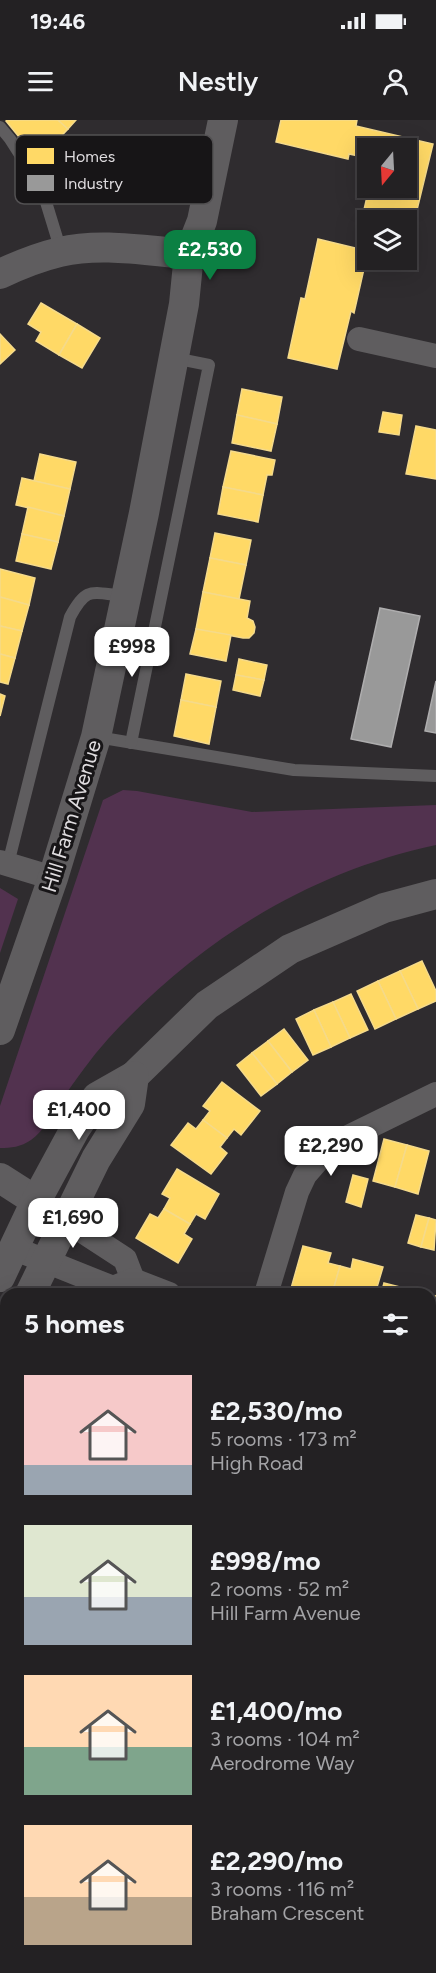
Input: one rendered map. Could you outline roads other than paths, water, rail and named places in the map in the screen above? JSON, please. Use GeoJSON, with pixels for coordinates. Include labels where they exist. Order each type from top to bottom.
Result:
{"type":"FeatureCollection","features":[{"type":"Feature","properties":{"kind":"street","name":"Hill Farm Avenue"},"geometry":{"type":"LineString","coordinates":[[213,168],[223,120]]}},
{"type":"Feature","properties":{"kind":"street","name":"Hill Farm Avenue"},"geometry":{"type":"LineString","coordinates":[[0,1030],[53,878],[96,737],[144,513],[184,304],[189,254],[202,221],[206,204]]}},
{"type":"Feature","properties":{"kind":"street"},"geometry":{"type":"LineString","coordinates":[[0,274],[61,251],[96,248],[189,254]]}},
{"type":"Feature","properties":{"kind":"street"},"geometry":{"type":"LineString","coordinates":[[359,339],[434,349]]}},
{"type":"Feature","properties":{"kind":"street"},"geometry":{"type":"LineString","coordinates":[[4,863],[53,878]]}},
{"type":"Feature","properties":{"kind":"street"},"geometry":{"type":"LineString","coordinates":[[0,1277],[7,1245],[36,1201],[75,1129],[97,1097],[134,1076],[207,1005],[290,949],[384,908],[436,894]]}},
{"type":"Feature","properties":{"kind":"street"},"geometry":{"type":"LineString","coordinates":[[33,1288],[96,1159],[130,1104],[134,1076]]}},
{"type":"Feature","properties":{"kind":"street"},"geometry":{"type":"LineString","coordinates":[[268,1288],[297,1192],[305,1175],[318,1160],[342,1140],[436,1094]]}},
{"type":"Feature","properties":{"kind":"street"},"geometry":{"type":"LineString","coordinates":[[0,1178],[125,1258],[133,1280]]}},
{"type":"Feature","properties":{"kind":"street"},"geometry":{"type":"LineString","coordinates":[[7,1245],[113,1288],[133,1280],[154,1288]]}},
{"type":"Feature","properties":{"kind":"lane"},"geometry":{"type":"LineString","coordinates":[[0,127],[15,148]]}},
{"type":"Feature","properties":{"kind":"lane"},"geometry":{"type":"LineString","coordinates":[[47,204],[61,251]]}},
{"type":"Feature","properties":{"kind":"lane"},"geometry":{"type":"LineString","coordinates":[[131,743],[209,365],[173,358]]}},
{"type":"Feature","properties":{"kind":"lane"},"geometry":{"type":"LineString","coordinates":[[4,863],[70,617],[84,596],[92,593],[125,596]]}},
{"type":"Feature","properties":{"kind":"lane"},"geometry":{"type":"LineString","coordinates":[[96,737],[294,770],[436,776]]}}]}
